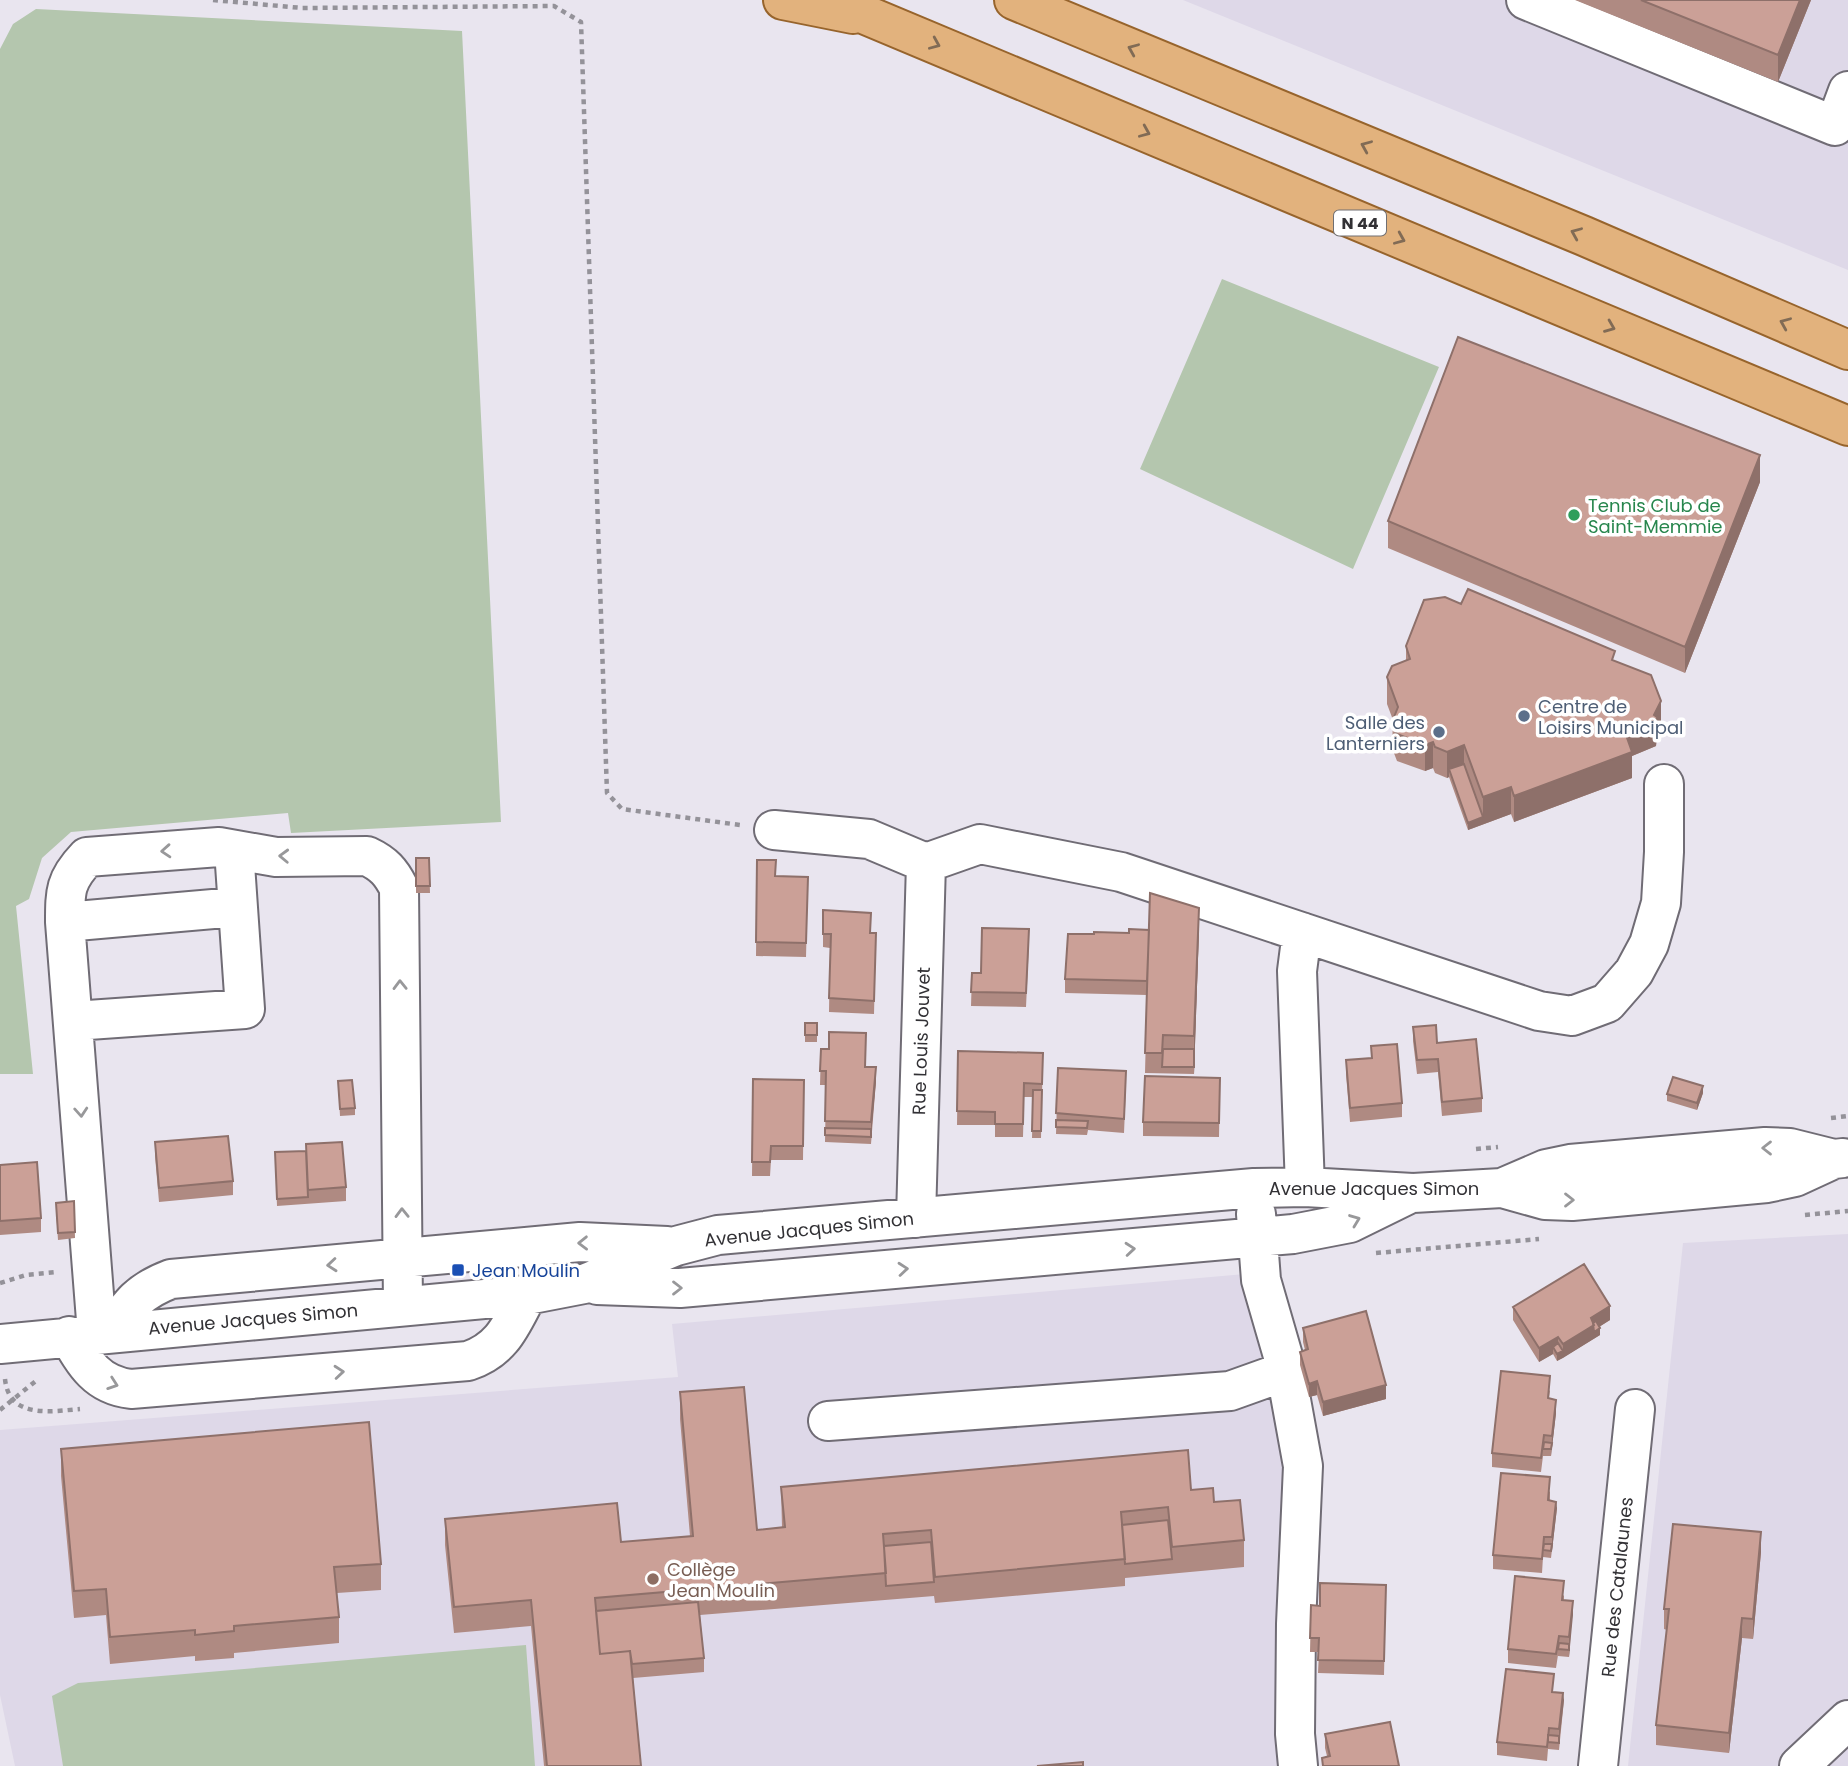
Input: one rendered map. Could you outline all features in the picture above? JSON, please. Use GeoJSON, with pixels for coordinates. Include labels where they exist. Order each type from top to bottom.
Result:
{"type":"FeatureCollection","features":[{"type":"Feature","properties":{"kind":"main road"},"geometry":{"type":"LineString","coordinates":[[783,0],[872,18]]}},
{"type":"Feature","properties":{"kind":"main road","name":"N 44"},"geometry":{"type":"LineString","coordinates":[[830,0],[1848,426]]}},
{"type":"Feature","properties":{"kind":"main road"},"geometry":{"type":"LineString","coordinates":[[1014,0],[1584,236],[1848,349]]}},
{"type":"Feature","properties":{"kind":"street"},"geometry":{"type":"LineString","coordinates":[[1526,0],[1835,126],[1848,92]]}},
{"type":"Feature","properties":{"kind":"street"},"geometry":{"type":"LineString","coordinates":[[774,830],[869,839],[926,863],[980,844],[1121,872],[1539,1011],[1572,1016],[1607,1003],[1634,972],[1649,944],[1661,903],[1664,784]]}},
{"type":"Feature","properties":{"kind":"street"},"geometry":{"type":"LineString","coordinates":[[403,1306],[399,888],[391,872],[368,856],[276,857],[219,847],[87,857],[72,872],[65,889],[65,922],[92,1333],[82,1360],[102,1381],[131,1389],[468,1361],[484,1355],[498,1343],[511,1326],[527,1295]]}},
{"type":"Feature","properties":{"kind":"street"},"geometry":{"type":"LineString","coordinates":[[74,1033],[245,1009],[234,850]]}},
{"type":"Feature","properties":{"kind":"street","name":"Rue Louis Jouvet"},"geometry":{"type":"LineString","coordinates":[[916,1218],[926,863]]}},
{"type":"Feature","properties":{"kind":"street"},"geometry":{"type":"LineString","coordinates":[[65,922],[236,908]]}},
{"type":"Feature","properties":{"kind":"street"},"geometry":{"type":"LineString","coordinates":[[1302,932],[1297,971],[1305,1186]]}},
{"type":"Feature","properties":{"kind":"street","name":"Avenue Jacques Simon"},"geometry":{"type":"LineString","coordinates":[[0,1344],[92,1333],[527,1295],[584,1284],[676,1246],[718,1235],[1254,1188],[1305,1186],[1413,1193],[1502,1188],[1546,1169],[1570,1164],[1765,1147],[1790,1148],[1841,1158]]}},
{"type":"Feature","properties":{"kind":"street"},"geometry":{"type":"LineString","coordinates":[[1254,1188],[1261,1280],[1286,1371],[1303,1466],[1294,1734],[1298,1766]]}},
{"type":"Feature","properties":{"kind":"street"},"geometry":{"type":"LineString","coordinates":[[584,1284],[680,1288],[1258,1237],[1326,1229],[1350,1223],[1413,1193]]}},
{"type":"Feature","properties":{"kind":"street"},"geometry":{"type":"LineString","coordinates":[[980,1262],[1041,1206]]}},
{"type":"Feature","properties":{"kind":"street"},"geometry":{"type":"LineString","coordinates":[[92,1333],[150,1286],[171,1279],[580,1242],[676,1246]]}},
{"type":"Feature","properties":{"kind":"street"},"geometry":{"type":"LineString","coordinates":[[828,1421],[1230,1391],[1286,1371]]}},
{"type":"Feature","properties":{"kind":"street","name":"Rue des Catalaunes"},"geometry":{"type":"LineString","coordinates":[[1598,1766],[1635,1409]]}},
{"type":"Feature","properties":{"kind":"street"},"geometry":{"type":"LineString","coordinates":[[1799,1766],[1848,1720]]}},
{"type":"Feature","properties":{"kind":"path"},"geometry":{"type":"LineString","coordinates":[[213,0],[302,8],[554,6],[581,22],[607,793],[622,809],[774,830]]}},
{"type":"Feature","properties":{"kind":"shaded area"},"geometry":{"type":"Polygon","coordinates":[[[1183,0],[1848,0],[1848,270],[1183,0]]]}},
{"type":"Feature","properties":{"kind":"shaded area"},"geometry":{"type":"Polygon","coordinates":[[[1848,1234],[1848,1766],[1628,1766],[1683,1243],[1848,1234]]]}},
{"type":"Feature","properties":{"kind":"shaded area","name":"Collège Jean Moulin"},"geometry":{"type":"Polygon","coordinates":[[[1268,1272],[1311,1766],[15,1766],[0,1695],[0,1430],[678,1377],[672,1324],[1268,1272]]]}},
{"type":"Feature","properties":{"kind":"green space"},"geometry":{"type":"Polygon","coordinates":[[[36,9],[462,31],[501,822],[291,833],[288,813],[71,832],[42,858],[29,899],[16,906],[33,1074],[0,1074],[0,49],[13,24],[36,9]]]}},
{"type":"Feature","properties":{"kind":"green space"},"geometry":{"type":"Polygon","coordinates":[[[1222,279],[1439,367],[1353,569],[1140,469],[1222,279]]]}},
{"type":"Feature","properties":{"kind":"green space"},"geometry":{"type":"Polygon","coordinates":[[[526,1645],[535,1766],[63,1766],[52,1696],[78,1683],[526,1645]]]}},
{"type":"Feature","properties":{"kind":"building"},"geometry":{"type":"Polygon","coordinates":[[[1641,0],[1800,0],[1778,55],[1641,0]]]}},
{"type":"Feature","properties":{"kind":"building","name":"Tennis Club de Saint-Memmie"},"geometry":{"type":"Polygon","coordinates":[[[1458,337],[1760,455],[1685,647],[1388,521],[1458,337]]]}},
{"type":"Feature","properties":{"kind":"building","name":"Centre de Loisirs Municipal"},"geometry":{"type":"Polygon","coordinates":[[[1468,589],[1615,651],[1612,660],[1651,675],[1661,701],[1654,715],[1656,720],[1625,732],[1632,752],[1514,796],[1511,787],[1483,797],[1464,745],[1447,752],[1435,747],[1433,742],[1425,745],[1397,734],[1392,722],[1398,707],[1387,677],[1392,666],[1410,659],[1406,646],[1424,600],[1445,597],[1461,604],[1468,589]]]}},
{"type":"Feature","properties":{"kind":"building"},"geometry":{"type":"Polygon","coordinates":[[[1464,764],[1483,817],[1468,823],[1449,769],[1464,764]]]}},
{"type":"Feature","properties":{"kind":"building"},"geometry":{"type":"Polygon","coordinates":[[[416,858],[429,858],[430,886],[416,886],[416,858]]]}},
{"type":"Feature","properties":{"kind":"building"},"geometry":{"type":"Polygon","coordinates":[[[757,860],[776,860],[775,876],[808,877],[806,943],[756,942],[757,860]]]}},
{"type":"Feature","properties":{"kind":"building"},"geometry":{"type":"Polygon","coordinates":[[[1150,893],[1199,908],[1194,1036],[1163,1035],[1162,1053],[1145,1053],[1150,893]]]}},
{"type":"Feature","properties":{"kind":"building"},"geometry":{"type":"Polygon","coordinates":[[[823,910],[871,913],[870,933],[876,933],[874,1001],[829,998],[831,934],[823,934],[823,910]]]}},
{"type":"Feature","properties":{"kind":"building"},"geometry":{"type":"Polygon","coordinates":[[[982,928],[1029,929],[1026,993],[971,992],[972,973],[981,973],[982,928]]]}},
{"type":"Feature","properties":{"kind":"building"},"geometry":{"type":"Polygon","coordinates":[[[1129,929],[1149,930],[1147,981],[1065,979],[1068,934],[1129,933],[1129,929]]]}},
{"type":"Feature","properties":{"kind":"building"},"geometry":{"type":"Polygon","coordinates":[[[805,1023],[817,1023],[817,1035],[805,1035],[805,1023]]]}},
{"type":"Feature","properties":{"kind":"building"},"geometry":{"type":"Polygon","coordinates":[[[1436,1025],[1437,1043],[1476,1039],[1482,1098],[1442,1102],[1438,1059],[1417,1060],[1413,1027],[1436,1025]]]}},
{"type":"Feature","properties":{"kind":"building"},"geometry":{"type":"Polygon","coordinates":[[[829,1032],[866,1033],[865,1067],[876,1067],[871,1122],[825,1121],[826,1071],[820,1071],[821,1049],[829,1049],[829,1032]]]}},
{"type":"Feature","properties":{"kind":"building"},"geometry":{"type":"Polygon","coordinates":[[[1397,1044],[1402,1103],[1350,1108],[1346,1060],[1372,1058],[1371,1046],[1397,1044]]]}},
{"type":"Feature","properties":{"kind":"building"},"geometry":{"type":"Polygon","coordinates":[[[1163,1049],[1194,1049],[1194,1067],[1162,1067],[1163,1049]]]}},
{"type":"Feature","properties":{"kind":"building"},"geometry":{"type":"Polygon","coordinates":[[[958,1051],[1043,1053],[1042,1084],[1024,1083],[1023,1124],[995,1124],[995,1112],[957,1111],[958,1051]]]}},
{"type":"Feature","properties":{"kind":"building"},"geometry":{"type":"Polygon","coordinates":[[[1058,1068],[1126,1071],[1124,1119],[1056,1113],[1058,1068]]]}},
{"type":"Feature","properties":{"kind":"building"},"geometry":{"type":"Polygon","coordinates":[[[1145,1076],[1220,1078],[1219,1123],[1143,1122],[1145,1076]]]}},
{"type":"Feature","properties":{"kind":"building"},"geometry":{"type":"Polygon","coordinates":[[[1673,1077],[1703,1086],[1697,1103],[1667,1094],[1673,1077]]]}},
{"type":"Feature","properties":{"kind":"building"},"geometry":{"type":"Polygon","coordinates":[[[753,1079],[804,1080],[803,1146],[771,1146],[770,1162],[752,1162],[753,1079]]]}},
{"type":"Feature","properties":{"kind":"building"},"geometry":{"type":"Polygon","coordinates":[[[352,1080],[355,1108],[340,1109],[338,1081],[352,1080]]]}},
{"type":"Feature","properties":{"kind":"building"},"geometry":{"type":"Polygon","coordinates":[[[1033,1090],[1042,1090],[1041,1131],[1032,1131],[1033,1090]]]}},
{"type":"Feature","properties":{"kind":"building"},"geometry":{"type":"Polygon","coordinates":[[[1056,1120],[1088,1121],[1087,1128],[1056,1127],[1056,1120]]]}},
{"type":"Feature","properties":{"kind":"building"},"geometry":{"type":"Polygon","coordinates":[[[825,1128],[871,1129],[871,1137],[825,1135],[825,1128]]]}},
{"type":"Feature","properties":{"kind":"building"},"geometry":{"type":"Polygon","coordinates":[[[228,1136],[233,1181],[159,1188],[155,1142],[228,1136]]]}},
{"type":"Feature","properties":{"kind":"building"},"geometry":{"type":"Polygon","coordinates":[[[342,1142],[346,1187],[308,1190],[306,1144],[342,1142]]]}},
{"type":"Feature","properties":{"kind":"building"},"geometry":{"type":"Polygon","coordinates":[[[306,1151],[308,1197],[277,1199],[275,1152],[306,1151]]]}},
{"type":"Feature","properties":{"kind":"building"},"geometry":{"type":"Polygon","coordinates":[[[37,1162],[41,1218],[0,1221],[0,1165],[37,1162]]]}},
{"type":"Feature","properties":{"kind":"building"},"geometry":{"type":"Polygon","coordinates":[[[74,1201],[75,1232],[58,1233],[56,1203],[74,1201]]]}},
{"type":"Feature","properties":{"kind":"building"},"geometry":{"type":"Polygon","coordinates":[[[1584,1264],[1610,1306],[1591,1318],[1594,1325],[1563,1344],[1558,1337],[1539,1348],[1513,1307],[1584,1264]]]}},
{"type":"Feature","properties":{"kind":"building"},"geometry":{"type":"Polygon","coordinates":[[[1366,1311],[1386,1385],[1323,1402],[1317,1381],[1309,1384],[1300,1352],[1308,1349],[1303,1328],[1366,1311]]]}},
{"type":"Feature","properties":{"kind":"building"},"geometry":{"type":"Polygon","coordinates":[[[1596,1321],[1600,1328],[1594,1332],[1593,1323],[1596,1321]]]}},
{"type":"Feature","properties":{"kind":"building"},"geometry":{"type":"Polygon","coordinates":[[[1558,1343],[1563,1351],[1557,1354],[1553,1347],[1558,1343]]]}},
{"type":"Feature","properties":{"kind":"building"},"geometry":{"type":"Polygon","coordinates":[[[1501,1371],[1550,1376],[1548,1398],[1556,1400],[1552,1436],[1544,1435],[1541,1458],[1492,1453],[1501,1371]]]}},
{"type":"Feature","properties":{"kind":"building"},"geometry":{"type":"Polygon","coordinates":[[[744,1387],[757,1530],[785,1527],[781,1487],[1188,1450],[1191,1490],[1213,1488],[1214,1502],[1240,1500],[1244,1540],[1172,1547],[1168,1507],[1121,1512],[1125,1559],[935,1577],[931,1530],[883,1534],[886,1573],[595,1598],[600,1654],[630,1651],[641,1766],[547,1766],[531,1600],[454,1607],[445,1519],[617,1503],[621,1542],[693,1536],[680,1392],[744,1387]]]}},
{"type":"Feature","properties":{"kind":"building"},"geometry":{"type":"Polygon","coordinates":[[[369,1422],[381,1564],[334,1567],[339,1617],[234,1626],[234,1631],[195,1635],[195,1630],[110,1637],[106,1589],[74,1591],[61,1449],[369,1422]]]}},
{"type":"Feature","properties":{"kind":"building"},"geometry":{"type":"Polygon","coordinates":[[[1544,1442],[1552,1443],[1551,1449],[1543,1449],[1544,1442]]]}},
{"type":"Feature","properties":{"kind":"building"},"geometry":{"type":"Polygon","coordinates":[[[1501,1473],[1550,1477],[1548,1500],[1556,1502],[1552,1537],[1544,1537],[1542,1559],[1493,1555],[1501,1473]]]}},
{"type":"Feature","properties":{"kind":"building"},"geometry":{"type":"Polygon","coordinates":[[[1168,1520],[1172,1559],[1125,1564],[1122,1525],[1168,1520]]]}},
{"type":"Feature","properties":{"kind":"building"},"geometry":{"type":"Polygon","coordinates":[[[1673,1524],[1761,1532],[1753,1619],[1742,1618],[1729,1733],[1656,1725],[1669,1609],[1664,1609],[1673,1524]]]}},
{"type":"Feature","properties":{"kind":"building"},"geometry":{"type":"Polygon","coordinates":[[[931,1542],[934,1582],[886,1586],[884,1546],[931,1542]]]}},
{"type":"Feature","properties":{"kind":"building"},"geometry":{"type":"Polygon","coordinates":[[[1544,1544],[1552,1544],[1551,1551],[1543,1550],[1544,1544]]]}},
{"type":"Feature","properties":{"kind":"building"},"geometry":{"type":"Polygon","coordinates":[[[1515,1576],[1564,1581],[1562,1600],[1573,1601],[1569,1637],[1559,1636],[1556,1654],[1508,1649],[1515,1576]]]}},
{"type":"Feature","properties":{"kind":"building"},"geometry":{"type":"Polygon","coordinates":[[[1320,1583],[1386,1585],[1384,1661],[1318,1660],[1319,1638],[1310,1638],[1311,1605],[1320,1606],[1320,1583]]]}},
{"type":"Feature","properties":{"kind":"building"},"geometry":{"type":"Polygon","coordinates":[[[698,1602],[704,1658],[632,1664],[630,1651],[600,1654],[596,1611],[698,1602]]]}},
{"type":"Feature","properties":{"kind":"building"},"geometry":{"type":"Polygon","coordinates":[[[1559,1643],[1569,1644],[1569,1650],[1558,1649],[1559,1643]]]}},
{"type":"Feature","properties":{"kind":"building"},"geometry":{"type":"Polygon","coordinates":[[[1506,1669],[1554,1674],[1552,1692],[1563,1693],[1559,1729],[1549,1728],[1547,1747],[1497,1742],[1506,1669]]]}},
{"type":"Feature","properties":{"kind":"building"},"geometry":{"type":"Polygon","coordinates":[[[1390,1722],[1399,1766],[1323,1766],[1322,1758],[1330,1756],[1325,1734],[1390,1722]]]}},
{"type":"Feature","properties":{"kind":"building"},"geometry":{"type":"Polygon","coordinates":[[[1548,1735],[1559,1736],[1559,1743],[1548,1742],[1548,1735]]]}},
{"type":"Feature","properties":{"kind":"building"},"geometry":{"type":"Polygon","coordinates":[[[1083,1762],[1083,1766],[1037,1766],[1083,1762]]]}},
{"type":"Feature","properties":{"kind":"place","name":"Tennis Club de Saint-Memmie"},"geometry":{"type":"Point","coordinates":[1574,515]}},
{"type":"Feature","properties":{"kind":"place","name":"Centre de Loisirs Municipal"},"geometry":{"type":"Point","coordinates":[1524,716]}},
{"type":"Feature","properties":{"kind":"place","name":"Salle des Lanterniers"},"geometry":{"type":"Point","coordinates":[1439,732]}},
{"type":"Feature","properties":{"kind":"place","name":"Jean Moulin"},"geometry":{"type":"Point","coordinates":[458,1270]}},
{"type":"Feature","properties":{"kind":"place","name":"Collège Jean Moulin"},"geometry":{"type":"Point","coordinates":[653,1579]}}]}
